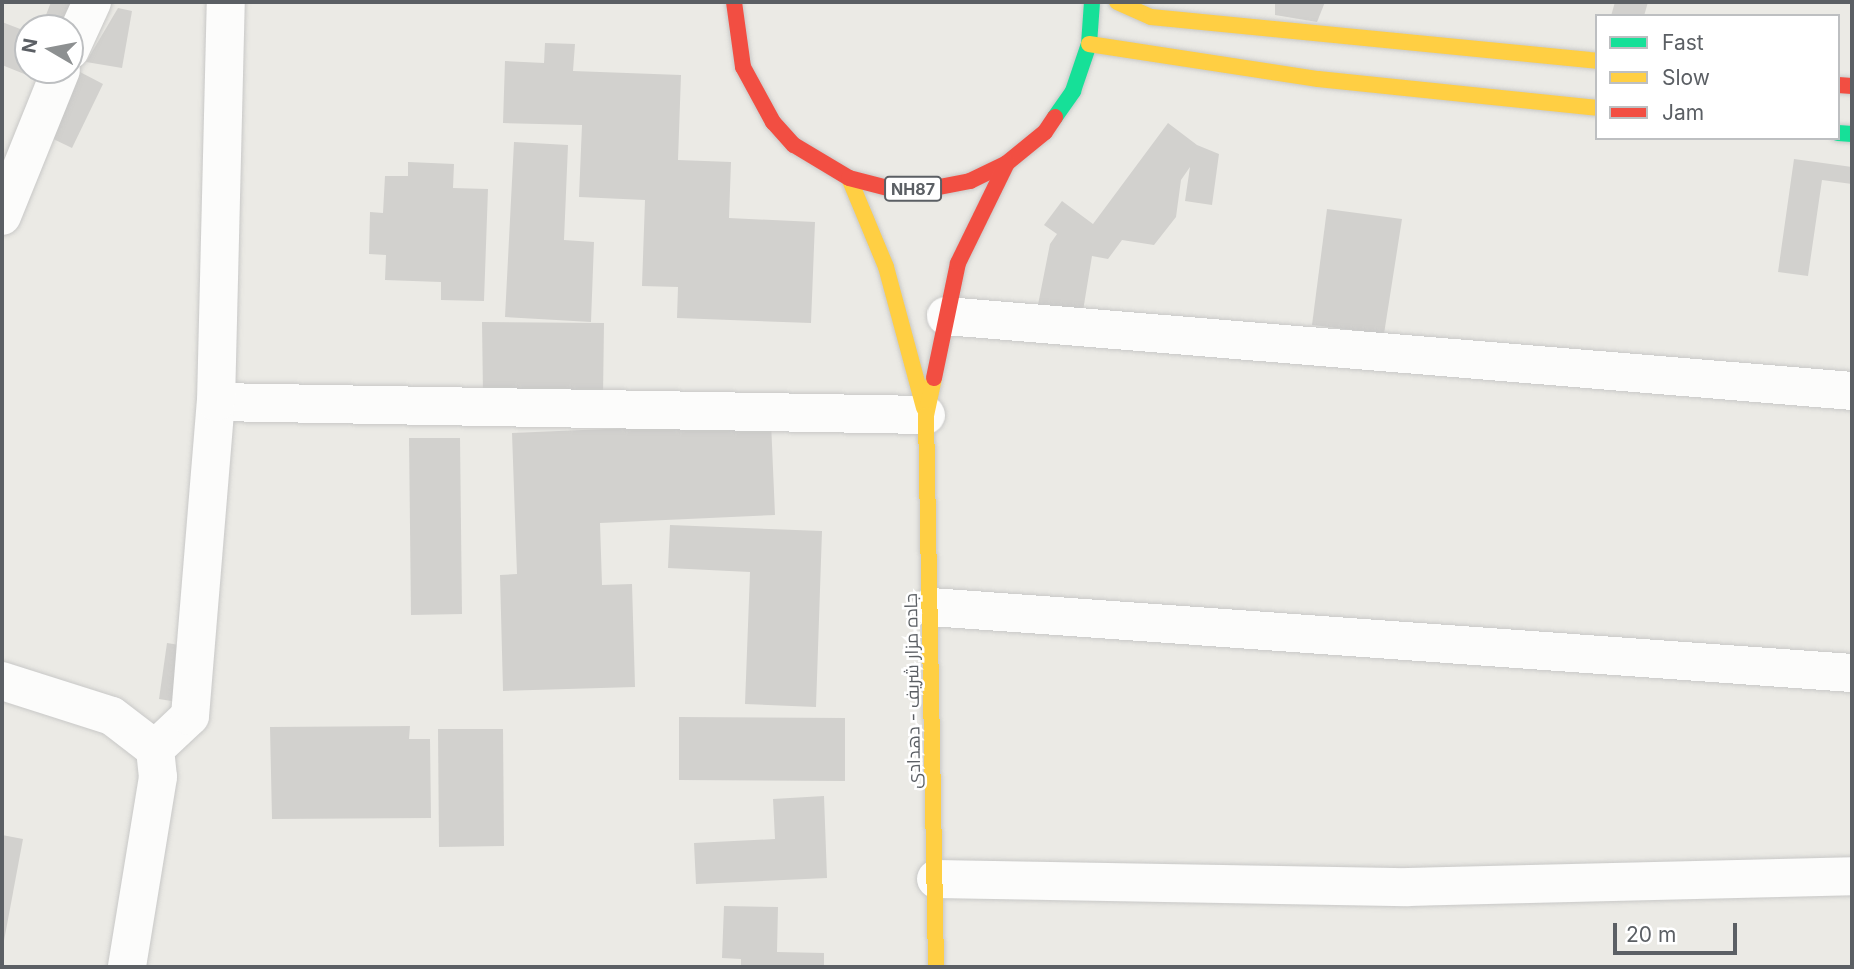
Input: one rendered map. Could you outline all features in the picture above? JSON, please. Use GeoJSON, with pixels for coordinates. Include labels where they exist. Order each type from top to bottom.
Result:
{"type":"FeatureCollection","features":[{"type":"Feature","properties":{"kind":"main road","name":"NH87"},"geometry":{"type":"LineString","coordinates":[[730,3],[743,67],[773,122],[794,145],[849,178],[888,188],[929,190],[970,181],[1007,163],[1045,132],[1073,91],[1089,44],[1092,2]]}},
{"type":"Feature","properties":{"kind":"main road"},"geometry":{"type":"LineString","coordinates":[[1117,2],[1156,10],[1595,61]]}},
{"type":"Feature","properties":{"kind":"main road"},"geometry":{"type":"LineString","coordinates":[[1089,44],[1318,79],[1595,108]]}},
{"type":"Feature","properties":{"kind":"main road","name":"NH87"},"geometry":{"type":"LineString","coordinates":[[926,415],[958,263],[1007,163]]}},
{"type":"Feature","properties":{"kind":"main road","name":"NH87"},"geometry":{"type":"LineString","coordinates":[[849,178],[886,267],[926,415]]}},
{"type":"Feature","properties":{"kind":"main road","name":"جاده مزار شریف - دهدادی"},"geometry":{"type":"LineString","coordinates":[[926,415],[936,967]]}},
{"type":"Feature","properties":{"kind":"street"},"geometry":{"type":"LineString","coordinates":[[84,19],[92,2]]}},
{"type":"Feature","properties":{"kind":"street"},"geometry":{"type":"LineString","coordinates":[[155,749],[190,716],[216,402],[226,2]]}},
{"type":"Feature","properties":{"kind":"street"},"geometry":{"type":"LineString","coordinates":[[2,216],[55,84]]}},
{"type":"Feature","properties":{"kind":"street"},"geometry":{"type":"LineString","coordinates":[[946,316],[1852,391]]}},
{"type":"Feature","properties":{"kind":"street"},"geometry":{"type":"LineString","coordinates":[[216,402],[926,415]]}},
{"type":"Feature","properties":{"kind":"street"},"geometry":{"type":"LineString","coordinates":[[930,607],[1852,673]]}},
{"type":"Feature","properties":{"kind":"street"},"geometry":{"type":"LineString","coordinates":[[2,681],[112,716],[155,749],[158,777],[127,967]]}},
{"type":"Feature","properties":{"kind":"street"},"geometry":{"type":"LineString","coordinates":[[936,879],[1408,887],[1852,876]]}},
{"type":"Feature","properties":{"kind":"building"},"geometry":{"type":"Polygon","coordinates":[[[51,2],[81,2],[76,14],[46,14],[51,2]]]}},
{"type":"Feature","properties":{"kind":"building"},"geometry":{"type":"Polygon","coordinates":[[[1275,2],[1325,2],[1317,22],[1275,15],[1275,2]]]}},
{"type":"Feature","properties":{"kind":"building"},"geometry":{"type":"Polygon","coordinates":[[[1615,2],[1648,2],[1645,14],[1612,14],[1615,2]]]}},
{"type":"Feature","properties":{"kind":"building"},"geometry":{"type":"Polygon","coordinates":[[[118,8],[132,11],[122,68],[86,62],[118,8]]]}},
{"type":"Feature","properties":{"kind":"building"},"geometry":{"type":"Polygon","coordinates":[[[2,22],[14,27],[14,70],[2,65],[2,22]]]}},
{"type":"Feature","properties":{"kind":"building"},"geometry":{"type":"Polygon","coordinates":[[[545,43],[575,44],[573,71],[681,75],[678,160],[731,162],[729,218],[815,222],[811,323],[677,318],[678,287],[642,286],[645,200],[579,197],[582,125],[503,123],[505,61],[544,63],[545,43]]]}},
{"type":"Feature","properties":{"kind":"building"},"geometry":{"type":"Polygon","coordinates":[[[84,74],[103,84],[72,148],[43,134],[73,84],[84,84],[84,74]]]}},
{"type":"Feature","properties":{"kind":"building"},"geometry":{"type":"Polygon","coordinates":[[[1168,123],[1197,145],[1219,154],[1212,205],[1185,201],[1190,167],[1181,180],[1176,217],[1154,245],[1122,240],[1108,259],[1092,256],[1081,323],[1036,315],[1050,244],[1057,234],[1044,225],[1062,201],[1093,224],[1168,123]]]}},
{"type":"Feature","properties":{"kind":"building"},"geometry":{"type":"Polygon","coordinates":[[[514,142],[568,145],[564,240],[594,242],[591,322],[505,317],[514,142]]]}},
{"type":"Feature","properties":{"kind":"building"},"geometry":{"type":"Polygon","coordinates":[[[1794,159],[1852,167],[1852,184],[1822,180],[1808,276],[1778,272],[1794,159]]]}},
{"type":"Feature","properties":{"kind":"building"},"geometry":{"type":"Polygon","coordinates":[[[408,162],[454,164],[453,188],[488,189],[484,301],[441,300],[441,282],[385,280],[386,255],[369,254],[370,212],[383,213],[385,176],[408,176],[408,162]]]}},
{"type":"Feature","properties":{"kind":"building"},"geometry":{"type":"Polygon","coordinates":[[[1327,209],[1402,219],[1384,334],[1312,325],[1327,209]]]}},
{"type":"Feature","properties":{"kind":"building"},"geometry":{"type":"Polygon","coordinates":[[[482,322],[604,323],[603,396],[483,395],[482,322]]]}},
{"type":"Feature","properties":{"kind":"building"},"geometry":{"type":"Polygon","coordinates":[[[771,422],[775,515],[600,523],[602,585],[632,584],[635,687],[503,691],[500,575],[517,574],[512,433],[771,422]]]}},
{"type":"Feature","properties":{"kind":"building"},"geometry":{"type":"Polygon","coordinates":[[[409,438],[460,438],[462,614],[411,615],[409,438]]]}},
{"type":"Feature","properties":{"kind":"building"},"geometry":{"type":"Polygon","coordinates":[[[670,525],[822,531],[816,707],[745,704],[750,572],[668,568],[670,525]]]}},
{"type":"Feature","properties":{"kind":"building"},"geometry":{"type":"Polygon","coordinates":[[[167,643],[192,647],[184,703],[159,699],[167,643]]]}},
{"type":"Feature","properties":{"kind":"building"},"geometry":{"type":"Polygon","coordinates":[[[679,717],[845,718],[845,781],[679,780],[679,717]]]}},
{"type":"Feature","properties":{"kind":"building"},"geometry":{"type":"Polygon","coordinates":[[[410,726],[409,739],[430,739],[431,818],[272,819],[270,727],[410,726]]]}},
{"type":"Feature","properties":{"kind":"building"},"geometry":{"type":"Polygon","coordinates":[[[438,729],[503,729],[504,846],[439,847],[438,729]]]}},
{"type":"Feature","properties":{"kind":"building"},"geometry":{"type":"Polygon","coordinates":[[[824,796],[827,878],[696,884],[694,843],[775,839],[773,799],[824,796]]]}},
{"type":"Feature","properties":{"kind":"building"},"geometry":{"type":"Polygon","coordinates":[[[2,835],[23,839],[3,946],[2,946],[2,835]]]}},
{"type":"Feature","properties":{"kind":"building"},"geometry":{"type":"Polygon","coordinates":[[[724,906],[778,907],[777,952],[824,953],[824,967],[741,967],[741,959],[722,958],[724,906]]]}},
{"type":"Feature","properties":{"kind":"traffic: fast"},"geometry":{"type":"LineString","coordinates":[[1055,117],[1073,91],[1089,44],[1092,2]]}},
{"type":"Feature","properties":{"kind":"traffic: fast"},"geometry":{"type":"LineString","coordinates":[[1840,133],[1852,134]]}},
{"type":"Feature","properties":{"kind":"traffic: slow"},"geometry":{"type":"LineString","coordinates":[[1117,2],[1151,17],[1595,61]]}},
{"type":"Feature","properties":{"kind":"traffic: slow"},"geometry":{"type":"LineString","coordinates":[[1089,44],[1318,79],[1595,108]]}},
{"type":"Feature","properties":{"kind":"traffic: slow"},"geometry":{"type":"LineString","coordinates":[[849,178],[886,267],[924,408]]}},
{"type":"Feature","properties":{"kind":"traffic: slow"},"geometry":{"type":"LineString","coordinates":[[934,378],[926,415],[936,967]]}},
{"type":"Feature","properties":{"kind":"traffic: jam"},"geometry":{"type":"LineString","coordinates":[[734,2],[743,67],[773,122],[794,145],[849,178],[888,188],[929,189],[970,181],[1007,163],[1045,132],[1055,117]]}},
{"type":"Feature","properties":{"kind":"traffic: jam"},"geometry":{"type":"LineString","coordinates":[[1840,85],[1852,86]]}},
{"type":"Feature","properties":{"kind":"traffic: jam"},"geometry":{"type":"LineString","coordinates":[[934,378],[958,263],[1007,163]]}}]}
